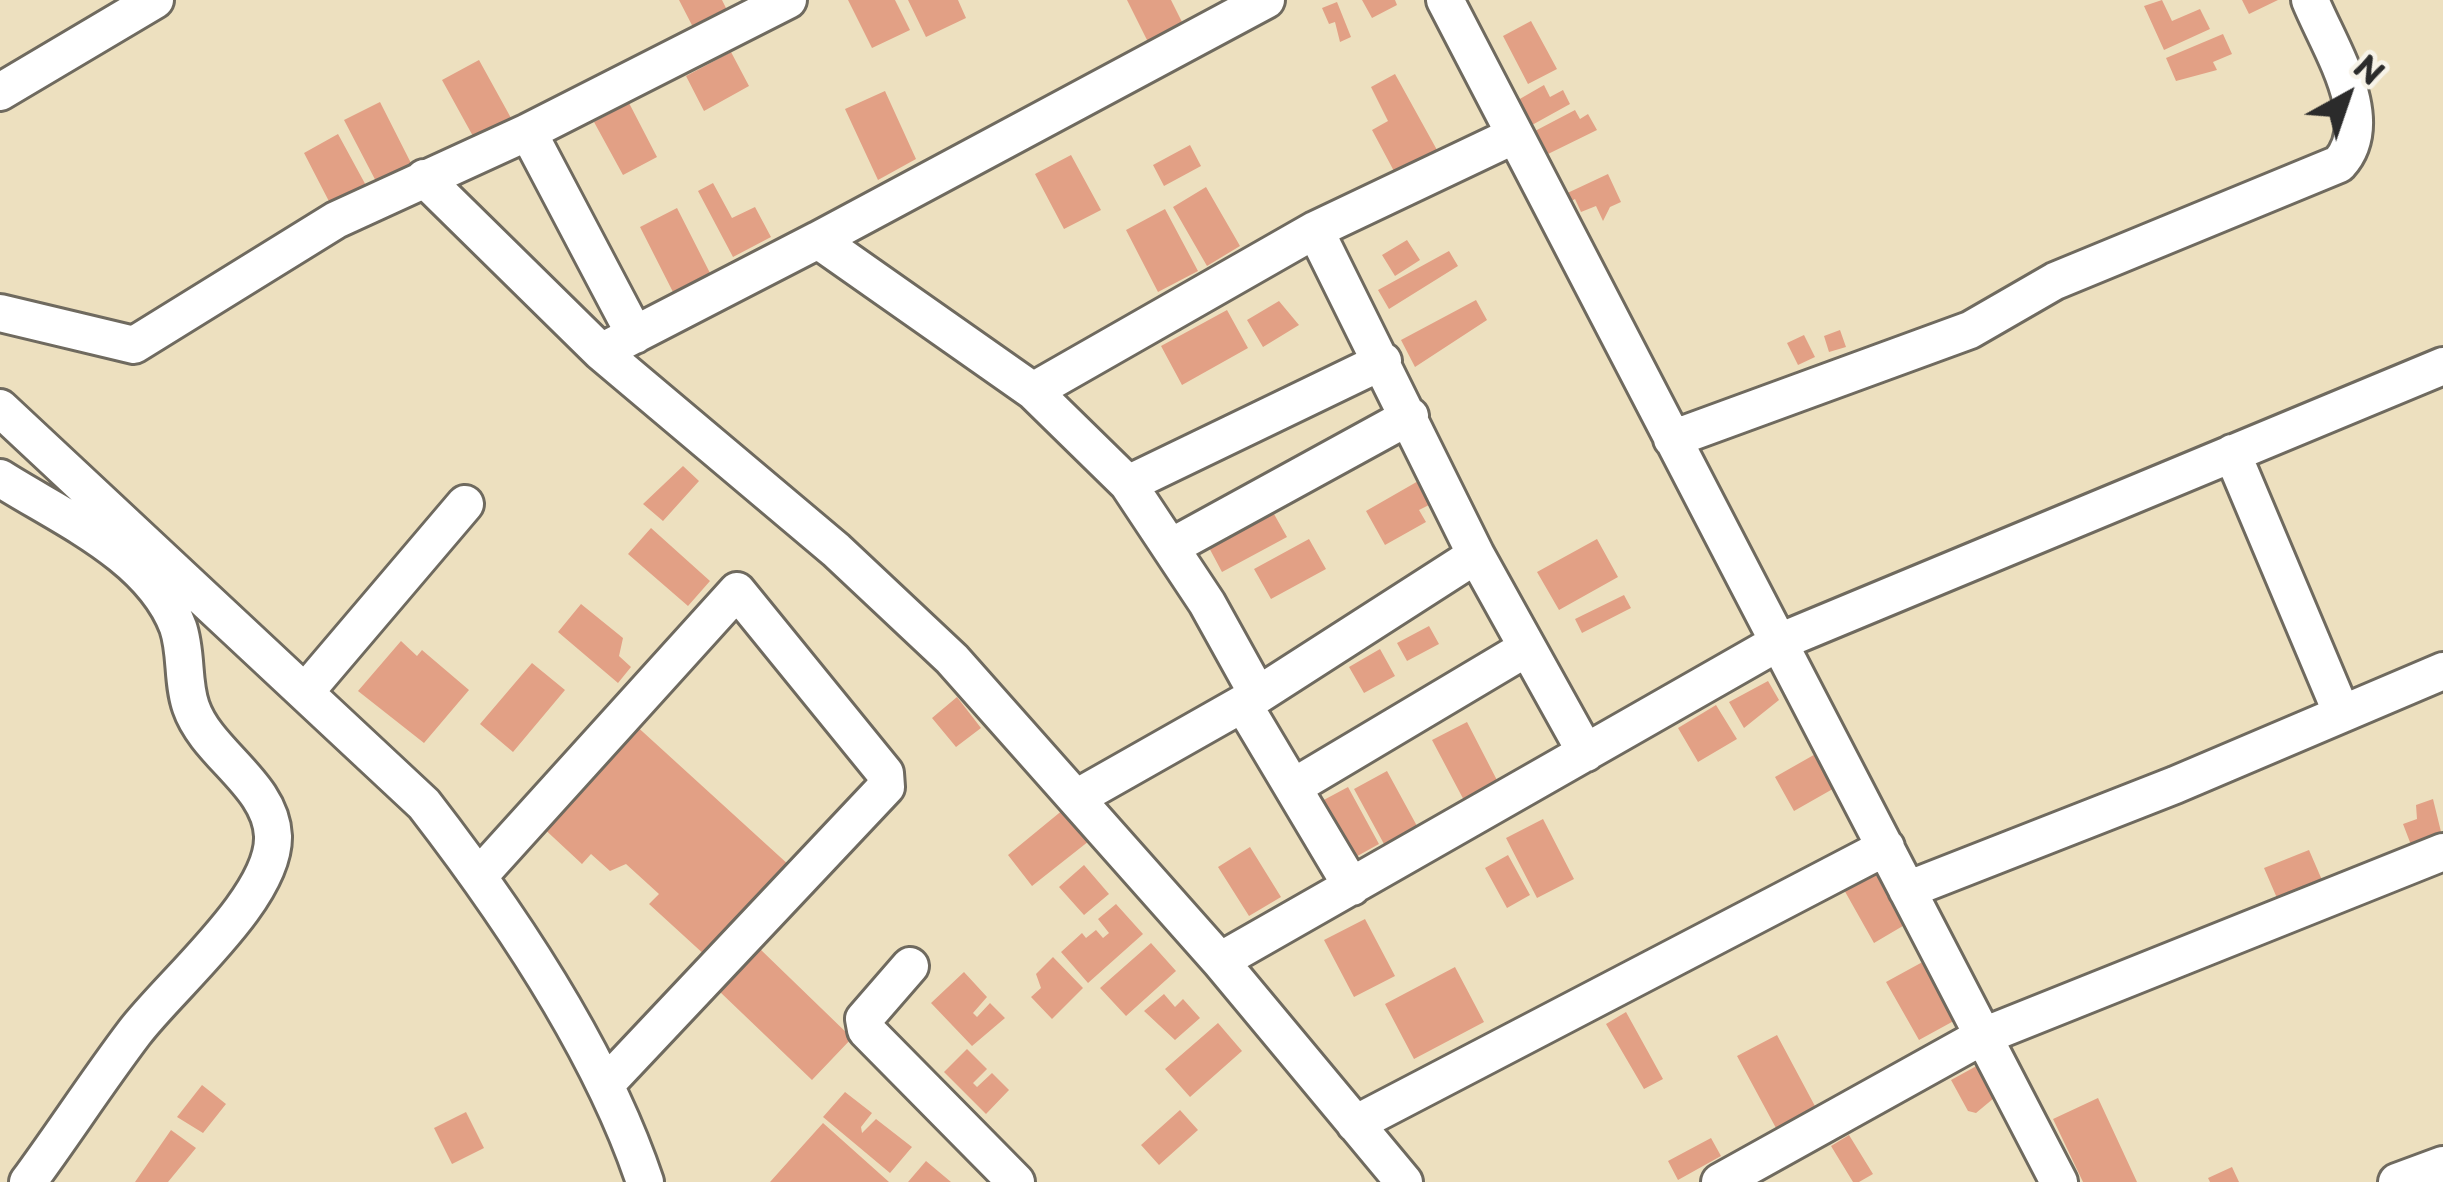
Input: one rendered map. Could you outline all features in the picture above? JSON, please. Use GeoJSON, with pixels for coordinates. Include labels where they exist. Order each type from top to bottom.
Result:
{"type":"FeatureCollection","features":[{"type":"Feature","properties":{"kind":"street"},"geometry":{"type":"LineString","coordinates":[[0,92],[155,0]]}},
{"type":"Feature","properties":{"kind":"street"},"geometry":{"type":"LineString","coordinates":[[0,313],[134,345],[264,261],[788,0]]}},
{"type":"Feature","properties":{"kind":"street"},"geometry":{"type":"LineString","coordinates":[[601,352],[1266,0]]}},
{"type":"Feature","properties":{"kind":"street"},"geometry":{"type":"LineString","coordinates":[[1445,0],[2059,1182]]}},
{"type":"Feature","properties":{"kind":"street"},"geometry":{"type":"LineString","coordinates":[[1672,439],[1948,339],[2055,280],[2339,164],[2353,149],[2358,125],[2310,0]]}},
{"type":"Feature","properties":{"kind":"street"},"geometry":{"type":"LineString","coordinates":[[528,132],[635,335]]}},
{"type":"Feature","properties":{"kind":"street"},"geometry":{"type":"LineString","coordinates":[[1033,391],[1315,230],[1515,135]]}},
{"type":"Feature","properties":{"kind":"street"},"geometry":{"type":"LineString","coordinates":[[424,178],[601,352],[885,594],[1078,797],[1404,1182]]}},
{"type":"Feature","properties":{"kind":"street"},"geometry":{"type":"LineString","coordinates":[[1315,230],[1475,555],[1586,754]]}},
{"type":"Feature","properties":{"kind":"street"},"geometry":{"type":"LineString","coordinates":[[818,240],[1033,391],[1128,484],[1172,547],[1352,887]]}},
{"type":"Feature","properties":{"kind":"street"},"geometry":{"type":"LineString","coordinates":[[1128,484],[1383,361]]}},
{"type":"Feature","properties":{"kind":"street"},"geometry":{"type":"LineString","coordinates":[[1220,961],[1779,642],[2443,366]]}},
{"type":"Feature","properties":{"kind":"street"},"geometry":{"type":"LineString","coordinates":[[0,407],[424,805],[479,876],[606,1084],[645,1182]]}},
{"type":"Feature","properties":{"kind":"street"},"geometry":{"type":"LineString","coordinates":[[1172,547],[1410,416]]}},
{"type":"Feature","properties":{"kind":"street"},"geometry":{"type":"LineString","coordinates":[[2232,452],[2342,714]]}},
{"type":"Feature","properties":{"kind":"street"},"geometry":{"type":"LineString","coordinates":[[0,478],[138,568],[162,593],[185,654],[190,705],[208,738],[253,790],[273,834],[270,862],[244,904],[134,1033],[27,1182],[0,1173]]}},
{"type":"Feature","properties":{"kind":"street"},"geometry":{"type":"LineString","coordinates":[[306,691],[465,503]]}},
{"type":"Feature","properties":{"kind":"street"},"geometry":{"type":"LineString","coordinates":[[1078,797],[1250,700],[1475,555]]}},
{"type":"Feature","properties":{"kind":"street"},"geometry":{"type":"LineString","coordinates":[[479,876],[737,591],[885,773],[886,787],[606,1084]]}},
{"type":"Feature","properties":{"kind":"street"},"geometry":{"type":"LineString","coordinates":[[1295,786],[1525,649]]}},
{"type":"Feature","properties":{"kind":"street"},"geometry":{"type":"LineString","coordinates":[[1907,890],[2443,671]]}},
{"type":"Feature","properties":{"kind":"street"},"geometry":{"type":"LineString","coordinates":[[1355,1124],[1886,847]]}},
{"type":"Feature","properties":{"kind":"street"},"geometry":{"type":"LineString","coordinates":[[1720,1182],[1981,1037],[2443,852]]}},
{"type":"Feature","properties":{"kind":"street"},"geometry":{"type":"LineString","coordinates":[[910,966],[864,1019],[866,1030],[1016,1182]]}},
{"type":"Feature","properties":{"kind":"street"},"geometry":{"type":"LineString","coordinates":[[2397,1182],[2443,1165]]}},
{"type":"Feature","properties":{"kind":"building"},"geometry":{"type":"Polygon","coordinates":[[[679,0],[722,0],[729,14],[695,31],[679,0]]]}},
{"type":"Feature","properties":{"kind":"building"},"geometry":{"type":"Polygon","coordinates":[[[848,0],[895,0],[910,30],[872,48],[848,0]]]}},
{"type":"Feature","properties":{"kind":"building"},"geometry":{"type":"Polygon","coordinates":[[[908,0],[958,0],[966,18],[926,37],[908,0]]]}},
{"type":"Feature","properties":{"kind":"building"},"geometry":{"type":"Polygon","coordinates":[[[1127,0],[1171,0],[1185,28],[1149,44],[1127,0]]]}},
{"type":"Feature","properties":{"kind":"building"},"geometry":{"type":"Polygon","coordinates":[[[1362,0],[1395,0],[1397,5],[1372,18],[1362,0]]]}},
{"type":"Feature","properties":{"kind":"building"},"geometry":{"type":"Polygon","coordinates":[[[2162,0],[2172,21],[2200,9],[2210,29],[2164,50],[2144,6],[2162,0]]]}},
{"type":"Feature","properties":{"kind":"building"},"geometry":{"type":"Polygon","coordinates":[[[2242,0],[2278,0],[2249,14],[2242,0]]]}},
{"type":"Feature","properties":{"kind":"building"},"geometry":{"type":"Polygon","coordinates":[[[1337,2],[1351,37],[1340,42],[1335,22],[1329,24],[1322,8],[1337,2]]]}},
{"type":"Feature","properties":{"kind":"building"},"geometry":{"type":"Polygon","coordinates":[[[1531,21],[1557,69],[1528,84],[1503,36],[1531,21]]]}},
{"type":"Feature","properties":{"kind":"building"},"geometry":{"type":"Polygon","coordinates":[[[2223,34],[2232,54],[2213,62],[2217,70],[2176,81],[2166,58],[2223,34]]]}},
{"type":"Feature","properties":{"kind":"building"},"geometry":{"type":"Polygon","coordinates":[[[731,52],[749,86],[704,111],[686,76],[731,52]]]}},
{"type":"Feature","properties":{"kind":"building"},"geometry":{"type":"Polygon","coordinates":[[[479,60],[511,118],[474,138],[442,80],[479,60]]]}},
{"type":"Feature","properties":{"kind":"building"},"geometry":{"type":"Polygon","coordinates":[[[1395,74],[1437,150],[1395,173],[1372,130],[1388,121],[1371,87],[1395,74]]]}},
{"type":"Feature","properties":{"kind":"building"},"geometry":{"type":"Polygon","coordinates":[[[1544,85],[1550,97],[1563,90],[1570,104],[1532,125],[1518,100],[1544,85]]]}},
{"type":"Feature","properties":{"kind":"building"},"geometry":{"type":"Polygon","coordinates":[[[885,91],[916,159],[878,180],[845,109],[885,91]]]}},
{"type":"Feature","properties":{"kind":"building"},"geometry":{"type":"Polygon","coordinates":[[[380,102],[415,171],[380,189],[344,120],[380,102]]]}},
{"type":"Feature","properties":{"kind":"building"},"geometry":{"type":"Polygon","coordinates":[[[629,103],[657,157],[623,175],[594,122],[629,103]]]}},
{"type":"Feature","properties":{"kind":"building"},"geometry":{"type":"Polygon","coordinates":[[[1575,110],[1580,119],[1588,114],[1597,130],[1548,154],[1535,131],[1575,110]]]}},
{"type":"Feature","properties":{"kind":"building"},"geometry":{"type":"Polygon","coordinates":[[[338,134],[369,191],[334,211],[304,153],[338,134]]]}},
{"type":"Feature","properties":{"kind":"building"},"geometry":{"type":"Polygon","coordinates":[[[1190,145],[1201,166],[1164,186],[1153,165],[1190,145]]]}},
{"type":"Feature","properties":{"kind":"building"},"geometry":{"type":"Polygon","coordinates":[[[1071,155],[1101,210],[1064,229],[1035,174],[1071,155]]]}},
{"type":"Feature","properties":{"kind":"building"},"geometry":{"type":"Polygon","coordinates":[[[1608,174],[1621,202],[1610,207],[1603,221],[1596,206],[1581,212],[1575,199],[1566,204],[1561,196],[1608,174]]]}},
{"type":"Feature","properties":{"kind":"building"},"geometry":{"type":"Polygon","coordinates":[[[713,183],[732,218],[755,207],[771,237],[733,257],[698,191],[713,183]]]}},
{"type":"Feature","properties":{"kind":"building"},"geometry":{"type":"Polygon","coordinates":[[[1206,187],[1240,246],[1207,266],[1173,207],[1206,187]]]}},
{"type":"Feature","properties":{"kind":"building"},"geometry":{"type":"Polygon","coordinates":[[[677,208],[711,275],[674,294],[640,227],[677,208]]]}},
{"type":"Feature","properties":{"kind":"building"},"geometry":{"type":"Polygon","coordinates":[[[1165,209],[1198,271],[1158,292],[1126,230],[1165,209]]]}},
{"type":"Feature","properties":{"kind":"building"},"geometry":{"type":"Polygon","coordinates":[[[1407,240],[1420,260],[1395,276],[1382,255],[1407,240]]]}},
{"type":"Feature","properties":{"kind":"building"},"geometry":{"type":"Polygon","coordinates":[[[1449,251],[1458,266],[1389,309],[1378,290],[1449,251]]]}},
{"type":"Feature","properties":{"kind":"building"},"geometry":{"type":"Polygon","coordinates":[[[1476,300],[1487,320],[1415,367],[1401,340],[1476,300]]]}},
{"type":"Feature","properties":{"kind":"building"},"geometry":{"type":"Polygon","coordinates":[[[1279,301],[1299,325],[1263,347],[1247,320],[1279,301]]]}},
{"type":"Feature","properties":{"kind":"building"},"geometry":{"type":"Polygon","coordinates":[[[1227,310],[1248,348],[1182,385],[1161,346],[1227,310]]]}},
{"type":"Feature","properties":{"kind":"building"},"geometry":{"type":"Polygon","coordinates":[[[1840,330],[1846,347],[1829,352],[1824,336],[1840,330]]]}},
{"type":"Feature","properties":{"kind":"building"},"geometry":{"type":"Polygon","coordinates":[[[1804,335],[1815,357],[1798,365],[1787,343],[1804,335]]]}},
{"type":"Feature","properties":{"kind":"building"},"geometry":{"type":"Polygon","coordinates":[[[683,466],[699,481],[663,521],[643,504],[683,466]]]}},
{"type":"Feature","properties":{"kind":"building"},"geometry":{"type":"Polygon","coordinates":[[[1420,480],[1433,503],[1419,510],[1426,522],[1385,545],[1366,511],[1420,480]]]}},
{"type":"Feature","properties":{"kind":"building"},"geometry":{"type":"Polygon","coordinates":[[[1270,507],[1287,537],[1222,572],[1206,542],[1270,507]]]}},
{"type":"Feature","properties":{"kind":"building"},"geometry":{"type":"Polygon","coordinates":[[[651,528],[710,581],[688,606],[628,554],[651,528]]]}},
{"type":"Feature","properties":{"kind":"building"},"geometry":{"type":"Polygon","coordinates":[[[1309,539],[1326,569],[1271,599],[1254,569],[1309,539]]]}},
{"type":"Feature","properties":{"kind":"building"},"geometry":{"type":"Polygon","coordinates":[[[1597,539],[1618,577],[1559,610],[1537,572],[1597,539]]]}},
{"type":"Feature","properties":{"kind":"building"},"geometry":{"type":"Polygon","coordinates":[[[1624,595],[1631,608],[1582,633],[1575,619],[1624,595]]]}},
{"type":"Feature","properties":{"kind":"building"},"geometry":{"type":"Polygon","coordinates":[[[581,604],[623,638],[619,656],[631,667],[618,683],[558,632],[581,604]]]}},
{"type":"Feature","properties":{"kind":"building"},"geometry":{"type":"Polygon","coordinates":[[[1429,626],[1439,644],[1407,661],[1397,643],[1429,626]]]}},
{"type":"Feature","properties":{"kind":"building"},"geometry":{"type":"Polygon","coordinates":[[[401,641],[417,656],[422,650],[469,690],[424,743],[358,691],[401,641]]]}},
{"type":"Feature","properties":{"kind":"building"},"geometry":{"type":"Polygon","coordinates":[[[1380,649],[1395,676],[1364,693],[1349,667],[1380,649]]]}},
{"type":"Feature","properties":{"kind":"building"},"geometry":{"type":"Polygon","coordinates":[[[532,663],[565,690],[513,752],[480,724],[532,663]]]}},
{"type":"Feature","properties":{"kind":"building"},"geometry":{"type":"Polygon","coordinates":[[[1768,681],[1779,700],[1744,728],[1729,702],[1768,681]]]}},
{"type":"Feature","properties":{"kind":"building"},"geometry":{"type":"Polygon","coordinates":[[[957,697],[981,728],[956,747],[932,718],[957,697]]]}},
{"type":"Feature","properties":{"kind":"building"},"geometry":{"type":"Polygon","coordinates":[[[1716,705],[1737,739],[1698,762],[1678,728],[1716,705]]]}},
{"type":"Feature","properties":{"kind":"building"},"geometry":{"type":"Polygon","coordinates":[[[632,722],[790,866],[707,957],[649,904],[659,894],[626,864],[610,871],[591,854],[582,864],[539,824],[632,722]]]}},
{"type":"Feature","properties":{"kind":"building"},"geometry":{"type":"Polygon","coordinates":[[[1467,722],[1501,788],[1467,806],[1432,740],[1467,722]]]}},
{"type":"Feature","properties":{"kind":"building"},"geometry":{"type":"Polygon","coordinates":[[[1819,752],[1838,786],[1794,811],[1775,777],[1819,752]]]}},
{"type":"Feature","properties":{"kind":"building"},"geometry":{"type":"Polygon","coordinates":[[[1387,771],[1417,826],[1384,844],[1354,789],[1387,771]]]}},
{"type":"Feature","properties":{"kind":"building"},"geometry":{"type":"Polygon","coordinates":[[[1348,787],[1379,844],[1352,859],[1320,802],[1348,787]]]}},
{"type":"Feature","properties":{"kind":"building"},"geometry":{"type":"Polygon","coordinates":[[[2433,799],[2443,840],[2413,850],[2403,824],[2417,819],[2416,805],[2433,799]]]}},
{"type":"Feature","properties":{"kind":"building"},"geometry":{"type":"Polygon","coordinates":[[[1064,809],[1089,841],[1032,886],[1008,855],[1064,809]]]}},
{"type":"Feature","properties":{"kind":"building"},"geometry":{"type":"Polygon","coordinates":[[[1543,819],[1574,879],[1537,898],[1506,838],[1543,819]]]}},
{"type":"Feature","properties":{"kind":"building"},"geometry":{"type":"Polygon","coordinates":[[[1250,847],[1281,897],[1249,916],[1218,867],[1250,847]]]}},
{"type":"Feature","properties":{"kind":"building"},"geometry":{"type":"Polygon","coordinates":[[[2309,850],[2322,880],[2277,898],[2264,868],[2309,850]]]}},
{"type":"Feature","properties":{"kind":"building"},"geometry":{"type":"Polygon","coordinates":[[[1508,855],[1530,895],[1507,908],[1485,868],[1508,855]]]}},
{"type":"Feature","properties":{"kind":"building"},"geometry":{"type":"Polygon","coordinates":[[[1084,865],[1109,894],[1084,915],[1059,887],[1084,865]]]}},
{"type":"Feature","properties":{"kind":"building"},"geometry":{"type":"Polygon","coordinates":[[[1883,867],[1913,920],[1874,943],[1843,888],[1883,867]]]}},
{"type":"Feature","properties":{"kind":"building"},"geometry":{"type":"Polygon","coordinates":[[[1116,904],[1143,934],[1088,983],[1061,952],[1082,933],[1086,938],[1096,930],[1103,938],[1109,933],[1098,919],[1116,904]]]}},
{"type":"Feature","properties":{"kind":"building"},"geometry":{"type":"Polygon","coordinates":[[[1365,919],[1395,976],[1354,997],[1324,940],[1365,919]]]}},
{"type":"Feature","properties":{"kind":"building"},"geometry":{"type":"Polygon","coordinates":[[[1151,943],[1176,971],[1126,1016],[1100,988],[1151,943]]]}},
{"type":"Feature","properties":{"kind":"building"},"geometry":{"type":"Polygon","coordinates":[[[760,949],[852,1038],[812,1080],[719,991],[760,949]]]}},
{"type":"Feature","properties":{"kind":"building"},"geometry":{"type":"Polygon","coordinates":[[[1053,957],[1083,988],[1052,1019],[1031,997],[1041,988],[1036,974],[1053,957]]]}},
{"type":"Feature","properties":{"kind":"building"},"geometry":{"type":"Polygon","coordinates":[[[1928,959],[1961,1017],[1919,1040],[1886,982],[1928,959]]]}},
{"type":"Feature","properties":{"kind":"building"},"geometry":{"type":"Polygon","coordinates":[[[1455,967],[1484,1022],[1414,1059],[1385,1004],[1455,967]]]}},
{"type":"Feature","properties":{"kind":"building"},"geometry":{"type":"Polygon","coordinates":[[[964,972],[987,997],[973,1013],[977,1017],[990,1003],[1005,1018],[972,1046],[931,1003],[964,972]]]}},
{"type":"Feature","properties":{"kind":"building"},"geometry":{"type":"Polygon","coordinates":[[[1164,994],[1175,1007],[1183,999],[1200,1018],[1175,1040],[1144,1011],[1164,994]]]}},
{"type":"Feature","properties":{"kind":"building"},"geometry":{"type":"Polygon","coordinates":[[[1626,1012],[1663,1079],[1644,1089],[1606,1024],[1626,1012]]]}},
{"type":"Feature","properties":{"kind":"building"},"geometry":{"type":"Polygon","coordinates":[[[1218,1023],[1242,1051],[1190,1097],[1165,1069],[1218,1023]]]}},
{"type":"Feature","properties":{"kind":"building"},"geometry":{"type":"Polygon","coordinates":[[[1777,1035],[1816,1108],[1776,1128],[1737,1056],[1777,1035]]]}},
{"type":"Feature","properties":{"kind":"building"},"geometry":{"type":"Polygon","coordinates":[[[967,1049],[987,1069],[973,1083],[977,1087],[992,1073],[1009,1090],[986,1114],[944,1072],[967,1049]]]}},
{"type":"Feature","properties":{"kind":"building"},"geometry":{"type":"Polygon","coordinates":[[[1982,1063],[2000,1093],[1976,1113],[1968,1111],[1951,1080],[1982,1063]]]}},
{"type":"Feature","properties":{"kind":"building"},"geometry":{"type":"Polygon","coordinates":[[[202,1085],[226,1104],[203,1133],[177,1117],[202,1085]]]}},
{"type":"Feature","properties":{"kind":"building"},"geometry":{"type":"Polygon","coordinates":[[[845,1092],[872,1113],[862,1133],[876,1119],[912,1147],[890,1173],[823,1117],[845,1092]]]}},
{"type":"Feature","properties":{"kind":"building"},"geometry":{"type":"Polygon","coordinates":[[[2098,1098],[2137,1182],[2083,1182],[2053,1119],[2098,1098]]]}},
{"type":"Feature","properties":{"kind":"building"},"geometry":{"type":"Polygon","coordinates":[[[1180,1110],[1198,1130],[1159,1165],[1141,1145],[1180,1110]]]}},
{"type":"Feature","properties":{"kind":"building"},"geometry":{"type":"Polygon","coordinates":[[[466,1112],[484,1148],[452,1164],[434,1128],[466,1112]]]}},
{"type":"Feature","properties":{"kind":"building"},"geometry":{"type":"Polygon","coordinates":[[[823,1123],[889,1182],[770,1182],[823,1123]]]}},
{"type":"Feature","properties":{"kind":"building"},"geometry":{"type":"Polygon","coordinates":[[[171,1130],[196,1148],[168,1182],[135,1182],[171,1130]]]}},
{"type":"Feature","properties":{"kind":"building"},"geometry":{"type":"Polygon","coordinates":[[[1849,1135],[1873,1174],[1859,1182],[1853,1182],[1831,1146],[1849,1135]]]}},
{"type":"Feature","properties":{"kind":"building"},"geometry":{"type":"Polygon","coordinates":[[[1711,1138],[1721,1156],[1678,1180],[1668,1161],[1711,1138]]]}},
{"type":"Feature","properties":{"kind":"building"},"geometry":{"type":"Polygon","coordinates":[[[926,1161],[951,1182],[908,1182],[926,1161]]]}},
{"type":"Feature","properties":{"kind":"building"},"geometry":{"type":"Polygon","coordinates":[[[2232,1167],[2239,1182],[2210,1182],[2208,1178],[2232,1167]]]}}]}
